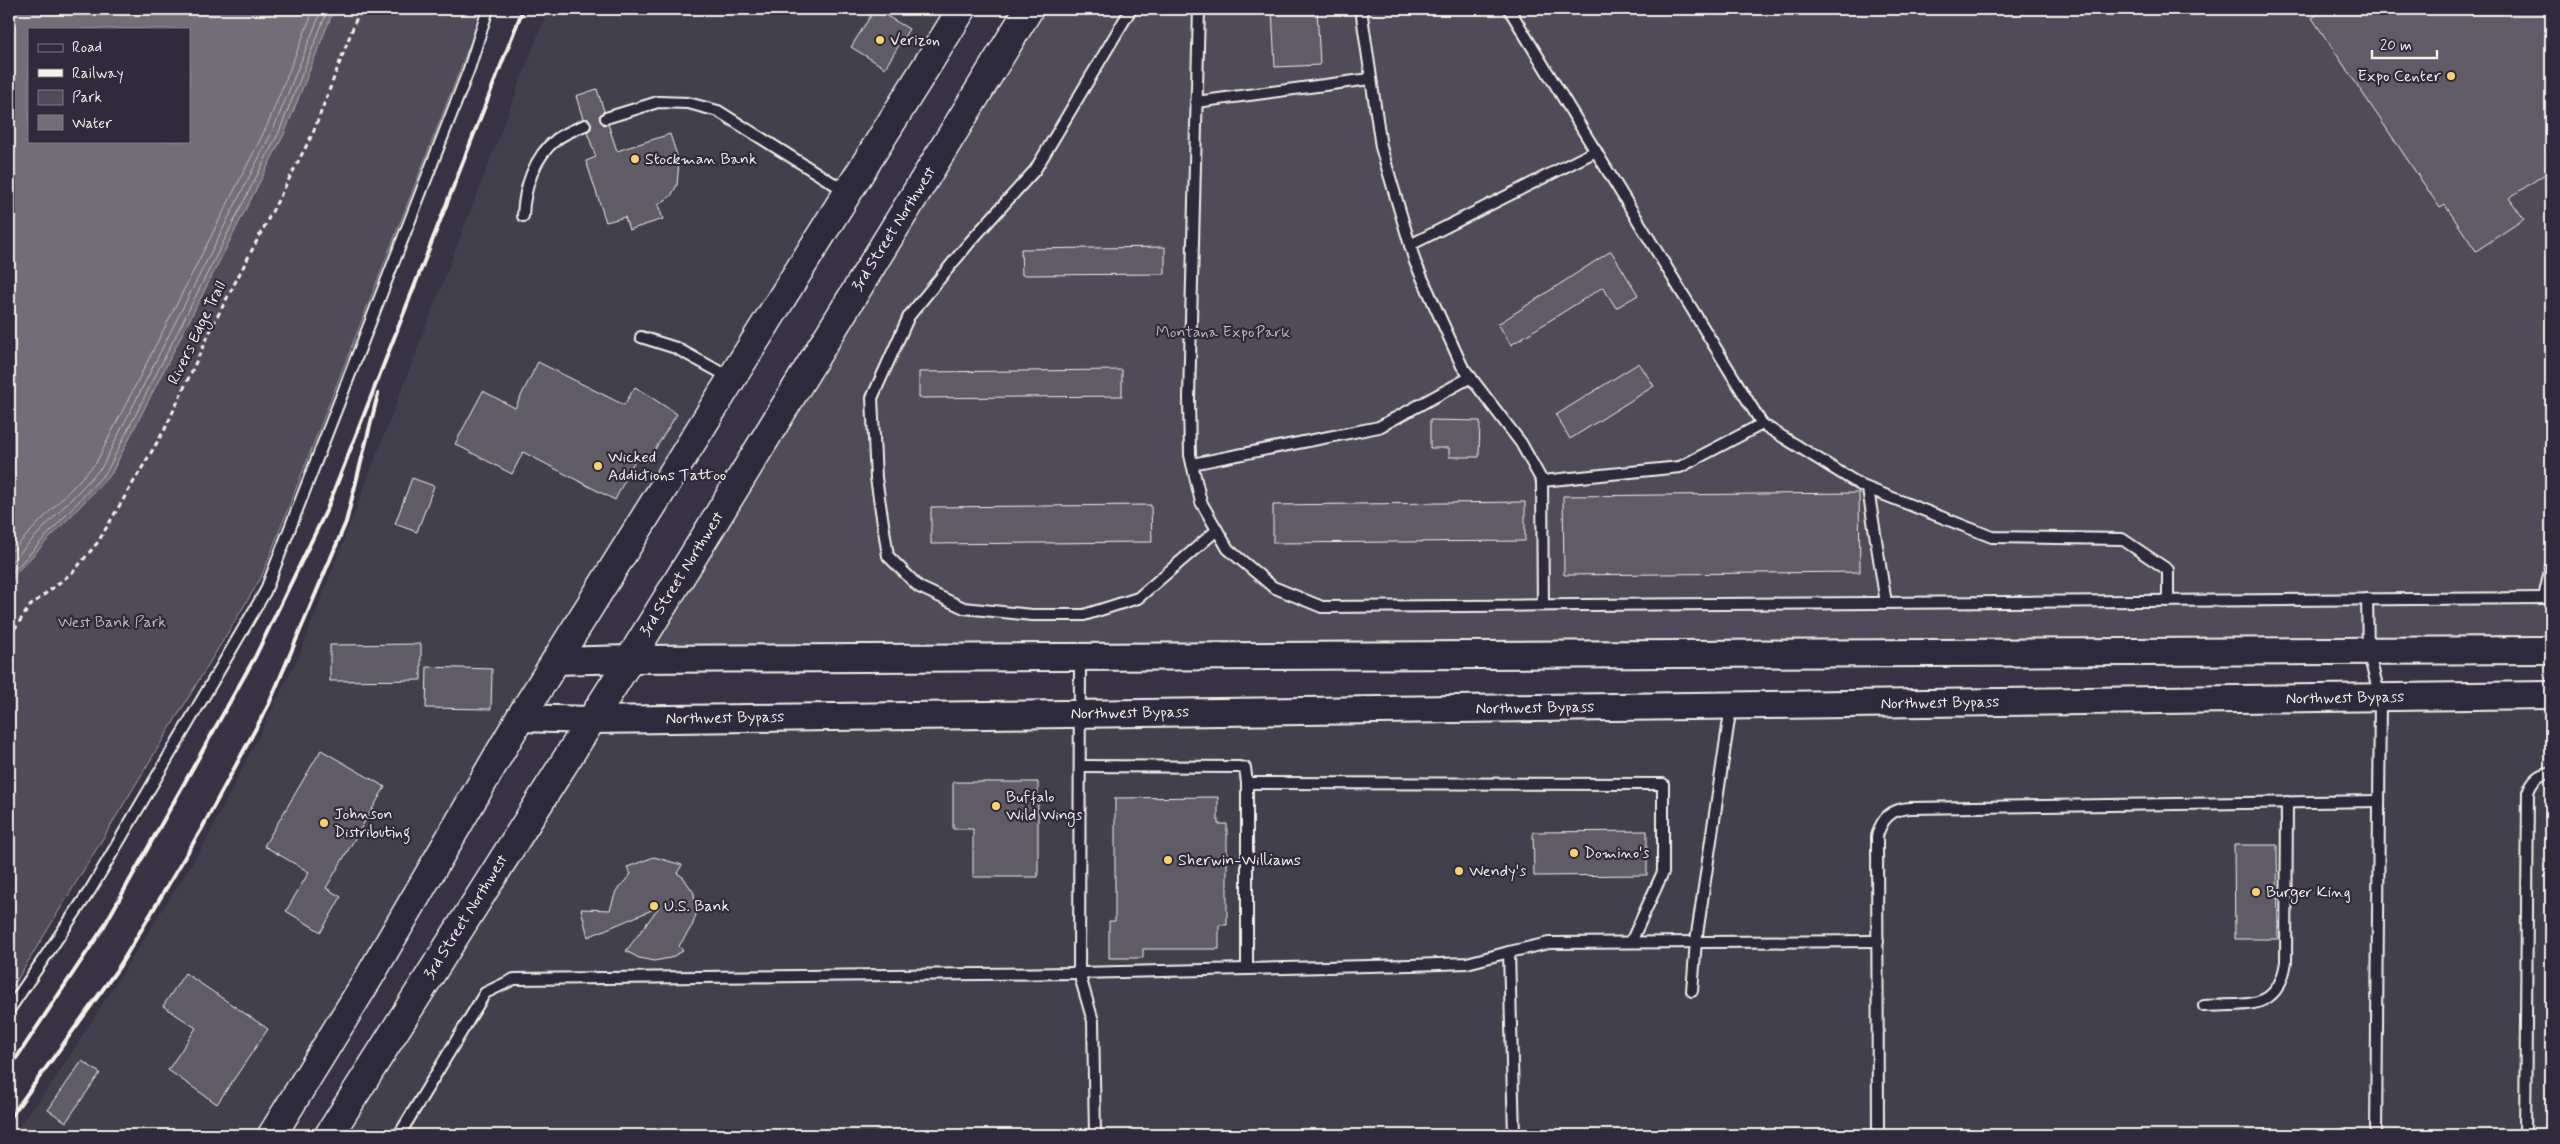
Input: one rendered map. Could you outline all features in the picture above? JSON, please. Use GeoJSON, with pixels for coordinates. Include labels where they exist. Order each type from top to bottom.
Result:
{"type":"FeatureCollection","features":[{"type":"Feature","properties":{"kind":"highway","name":"3rd Street Northwest"},"geometry":{"type":"LineString","coordinates":[[329,1135],[630,659],[1029,9]]}},
{"type":"Feature","properties":{"kind":"highway"},"geometry":{"type":"LineString","coordinates":[[272,1135],[371,974],[520,718],[848,192],[959,10]]}},
{"type":"Feature","properties":{"kind":"main road"},"geometry":{"type":"LineString","coordinates":[[555,661],[630,659],[2551,650]]}},
{"type":"Feature","properties":{"kind":"main road","name":"Northwest Bypass"},"geometry":{"type":"LineString","coordinates":[[520,718],[590,720],[2551,695]]}},
{"type":"Feature","properties":{"kind":"lane"},"geometry":{"type":"LineString","coordinates":[[9,1010],[91,889],[265,592],[469,69],[488,9]]}},
{"type":"Feature","properties":{"kind":"lane"},"geometry":{"type":"LineString","coordinates":[[1131,9],[1035,170],[969,243],[909,316],[872,398],[876,478],[888,556],[919,587],[964,608],[1032,615],[1084,615],[1138,598],[1218,530]]}},
{"type":"Feature","properties":{"kind":"lane"},"geometry":{"type":"LineString","coordinates":[[1199,9],[1189,398],[1192,464],[1202,502],[1228,548],[1272,587],[1322,607],[2547,598],[2551,566]]}},
{"type":"Feature","properties":{"kind":"lane"},"geometry":{"type":"LineString","coordinates":[[1361,9],[1381,147],[1415,262],[1462,366],[1521,443],[1542,481],[1542,605]]}},
{"type":"Feature","properties":{"kind":"lane"},"geometry":{"type":"LineString","coordinates":[[1509,9],[1762,424],[1868,488],[1992,537],[2122,539],[2168,570],[2168,601]]}},
{"type":"Feature","properties":{"kind":"lane"},"geometry":{"type":"LineString","coordinates":[[1196,102],[1370,79]]}},
{"type":"Feature","properties":{"kind":"lane"},"geometry":{"type":"LineString","coordinates":[[606,118],[658,102],[688,103],[718,111],[848,192]]}},
{"type":"Feature","properties":{"kind":"lane"},"geometry":{"type":"LineString","coordinates":[[523,216],[524,194],[536,164],[556,140],[585,125]]}},
{"type":"Feature","properties":{"kind":"lane"},"geometry":{"type":"LineString","coordinates":[[1410,245],[1596,151]]}},
{"type":"Feature","properties":{"kind":"lane"},"geometry":{"type":"LineString","coordinates":[[641,337],[676,348],[732,378]]}},
{"type":"Feature","properties":{"kind":"lane"},"geometry":{"type":"LineString","coordinates":[[1192,464],[1379,427],[1471,377]]}},
{"type":"Feature","properties":{"kind":"lane"},"geometry":{"type":"LineString","coordinates":[[1542,481],[1680,467],[1762,424]]}},
{"type":"Feature","properties":{"kind":"lane"},"geometry":{"type":"LineString","coordinates":[[1868,488],[1886,603]]}},
{"type":"Feature","properties":{"kind":"lane"},"geometry":{"type":"LineString","coordinates":[[2368,599],[2368,651],[2380,697],[2376,1135]]}},
{"type":"Feature","properties":{"kind":"lane"},"geometry":{"type":"LineString","coordinates":[[1080,657],[1079,972],[1093,1021],[1095,1135]]}},
{"type":"Feature","properties":{"kind":"lane"},"geometry":{"type":"LineString","coordinates":[[1692,991],[1696,941],[1731,705]]}},
{"type":"Feature","properties":{"kind":"lane"},"geometry":{"type":"LineString","coordinates":[[1080,766],[1245,768],[1247,783],[1247,969]]}},
{"type":"Feature","properties":{"kind":"lane"},"geometry":{"type":"LineString","coordinates":[[2525,1135],[2528,792],[2534,780],[2546,773],[2551,773]]}},
{"type":"Feature","properties":{"kind":"lane"},"geometry":{"type":"LineString","coordinates":[[1247,783],[1663,784],[1663,872],[1631,942]]}},
{"type":"Feature","properties":{"kind":"lane"},"geometry":{"type":"LineString","coordinates":[[1878,1135],[1877,836],[1884,818],[1900,809],[2379,801]]}},
{"type":"Feature","properties":{"kind":"lane"},"geometry":{"type":"LineString","coordinates":[[2204,1006],[2259,1002],[2276,994],[2284,977],[2286,962],[2287,802]]}},
{"type":"Feature","properties":{"kind":"lane"},"geometry":{"type":"LineString","coordinates":[[398,1135],[485,993],[514,979],[1079,972],[1467,963],[1549,943],[1878,941]]}},
{"type":"Feature","properties":{"kind":"lane"},"geometry":{"type":"LineString","coordinates":[[1509,952],[1514,1135]]}},
{"type":"Feature","properties":{"kind":"path","name":"Rivers Edge Trail"},"geometry":{"type":"LineString","coordinates":[[9,637],[30,606],[74,571],[98,542],[165,429],[214,323],[313,133],[360,9]]}},
{"type":"Feature","properties":{"kind":"shaded area"},"geometry":{"type":"Polygon","coordinates":[[[548,9],[962,9],[270,1135],[12,1135],[53,1082],[206,841],[301,651],[548,9]]]}},
{"type":"Feature","properties":{"kind":"shaded area"},"geometry":{"type":"Polygon","coordinates":[[[2551,694],[2551,1135],[329,1135],[590,720],[2551,694]]]}},
{"type":"Feature","properties":{"kind":"green space","name":"West Bank Park"},"geometry":{"type":"Polygon","coordinates":[[[334,9],[488,9],[476,29],[261,578],[9,993],[9,586],[16,573],[111,474],[284,134],[334,9]]]}},
{"type":"Feature","properties":{"kind":"green space","name":"Montana ExpoPark"},"geometry":{"type":"Polygon","coordinates":[[[1030,9],[2551,9],[2551,650],[630,659],[1030,9]]]}},
{"type":"Feature","properties":{"kind":"water"},"geometry":{"type":"Polygon","coordinates":[[[9,9],[334,9],[284,134],[111,474],[16,573],[9,586],[9,9]]]}},
{"type":"Feature","properties":{"kind":"building"},"geometry":{"type":"Polygon","coordinates":[[[875,9],[909,29],[885,68],[851,47],[875,9]]]}},
{"type":"Feature","properties":{"kind":"building"},"geometry":{"type":"Polygon","coordinates":[[[1272,9],[1317,9],[1320,65],[1275,67],[1272,9]]]}},
{"type":"Feature","properties":{"kind":"building","name":"Expo Center"},"geometry":{"type":"Polygon","coordinates":[[[2326,9],[2551,9],[2551,170],[2509,198],[2524,219],[2476,251],[2445,205],[2440,208],[2312,18],[2326,9]]]}},
{"type":"Feature","properties":{"kind":"building","name":"Stockman Bank"},"geometry":{"type":"Polygon","coordinates":[[[597,89],[604,111],[599,116],[600,120],[604,125],[608,124],[617,151],[670,134],[679,162],[677,185],[671,196],[658,205],[663,219],[629,230],[625,217],[606,222],[586,161],[596,157],[587,132],[591,129],[591,123],[589,119],[583,119],[576,96],[597,89]]]}},
{"type":"Feature","properties":{"kind":"building"},"geometry":{"type":"Polygon","coordinates":[[[1165,247],[1165,274],[1022,275],[1021,249],[1165,247]]]}},
{"type":"Feature","properties":{"kind":"building"},"geometry":{"type":"Polygon","coordinates":[[[1611,251],[1638,295],[1616,308],[1603,287],[1511,345],[1498,324],[1611,251]]]}},
{"type":"Feature","properties":{"kind":"building"},"geometry":{"type":"Polygon","coordinates":[[[538,362],[624,405],[635,387],[677,414],[647,462],[637,456],[615,500],[523,452],[512,474],[455,444],[483,391],[515,408],[538,362]]]}},
{"type":"Feature","properties":{"kind":"building"},"geometry":{"type":"Polygon","coordinates":[[[1639,363],[1654,386],[1570,439],[1556,415],[1639,363]]]}},
{"type":"Feature","properties":{"kind":"building"},"geometry":{"type":"Polygon","coordinates":[[[1122,370],[1122,396],[919,398],[919,372],[1122,370]]]}},
{"type":"Feature","properties":{"kind":"building"},"geometry":{"type":"Polygon","coordinates":[[[1430,420],[1480,421],[1479,457],[1449,457],[1449,448],[1430,448],[1430,420]]]}},
{"type":"Feature","properties":{"kind":"building"},"geometry":{"type":"Polygon","coordinates":[[[412,478],[434,486],[417,532],[395,524],[412,478]]]}},
{"type":"Feature","properties":{"kind":"building"},"geometry":{"type":"Polygon","coordinates":[[[1859,493],[1860,572],[1564,575],[1563,496],[1859,493]]]}},
{"type":"Feature","properties":{"kind":"building"},"geometry":{"type":"Polygon","coordinates":[[[1525,502],[1525,541],[1273,543],[1273,505],[1525,502]]]}},
{"type":"Feature","properties":{"kind":"building"},"geometry":{"type":"Polygon","coordinates":[[[1151,505],[1152,542],[931,544],[931,507],[1151,505]]]}},
{"type":"Feature","properties":{"kind":"building"},"geometry":{"type":"Polygon","coordinates":[[[421,644],[421,680],[330,681],[330,645],[421,644]]]}},
{"type":"Feature","properties":{"kind":"building"},"geometry":{"type":"Polygon","coordinates":[[[427,667],[492,669],[491,709],[426,708],[427,667]]]}},
{"type":"Feature","properties":{"kind":"building"},"geometry":{"type":"Polygon","coordinates":[[[321,750],[385,787],[326,888],[341,897],[321,932],[286,911],[309,872],[264,846],[321,750]]]}},
{"type":"Feature","properties":{"kind":"building","name":"Buffalo Wild Wings"},"geometry":{"type":"Polygon","coordinates":[[[953,782],[1038,782],[1038,877],[973,877],[973,829],[953,829],[953,782]]]}},
{"type":"Feature","properties":{"kind":"building"},"geometry":{"type":"Polygon","coordinates":[[[1218,797],[1218,824],[1227,824],[1227,925],[1219,925],[1219,949],[1143,949],[1143,958],[1109,958],[1109,921],[1115,921],[1115,798],[1218,797]]]}},
{"type":"Feature","properties":{"kind":"building"},"geometry":{"type":"Polygon","coordinates":[[[1647,831],[1647,875],[1534,876],[1533,832],[1647,831]]]}},
{"type":"Feature","properties":{"kind":"building","name":"Burger King"},"geometry":{"type":"Polygon","coordinates":[[[2234,845],[2277,845],[2278,939],[2235,939],[2234,845]]]}},
{"type":"Feature","properties":{"kind":"building","name":"U.S. Bank"},"geometry":{"type":"Polygon","coordinates":[[[654,857],[682,865],[677,873],[683,877],[694,893],[696,915],[692,926],[679,946],[683,951],[670,958],[654,961],[639,958],[626,951],[659,907],[588,937],[581,909],[610,910],[616,891],[631,874],[627,867],[654,857]]]}},
{"type":"Feature","properties":{"kind":"building"},"geometry":{"type":"Polygon","coordinates":[[[185,973],[268,1029],[217,1104],[168,1070],[196,1028],[163,1006],[185,973]]]}},
{"type":"Feature","properties":{"kind":"building"},"geometry":{"type":"Polygon","coordinates":[[[82,1061],[100,1073],[66,1122],[48,1110],[82,1061]]]}},
{"type":"Feature","properties":{"kind":"railway"},"geometry":{"type":"LineString","coordinates":[[9,1069],[103,928],[255,657],[327,509],[523,9]]}},
{"type":"Feature","properties":{"kind":"railway"},"geometry":{"type":"LineString","coordinates":[[9,1119],[119,967],[201,830],[269,704],[346,522],[378,394]]}},
{"type":"Feature","properties":{"kind":"railway"},"geometry":{"type":"LineString","coordinates":[[36,1135],[40,1131]]}},
{"type":"Feature","properties":{"kind":"place","name":"Verizon"},"geometry":{"type":"Point","coordinates":[880,40]}},
{"type":"Feature","properties":{"kind":"place","name":"Expo Center"},"geometry":{"type":"Point","coordinates":[2451,76]}},
{"type":"Feature","properties":{"kind":"place","name":"Stockman Bank"},"geometry":{"type":"Point","coordinates":[635,159]}},
{"type":"Feature","properties":{"kind":"place","name":"Wicked Addictions Tattoo"},"geometry":{"type":"Point","coordinates":[598,466]}},
{"type":"Feature","properties":{"kind":"place","name":"Buffalo Wild Wings"},"geometry":{"type":"Point","coordinates":[996,806]}},
{"type":"Feature","properties":{"kind":"place","name":"Johnson Distributing"},"geometry":{"type":"Point","coordinates":[324,823]}},
{"type":"Feature","properties":{"kind":"place","name":"Domino's"},"geometry":{"type":"Point","coordinates":[1574,853]}},
{"type":"Feature","properties":{"kind":"place","name":"Sherwin-Williams"},"geometry":{"type":"Point","coordinates":[1168,860]}},
{"type":"Feature","properties":{"kind":"place","name":"Wendy's"},"geometry":{"type":"Point","coordinates":[1459,871]}},
{"type":"Feature","properties":{"kind":"place","name":"Burger King"},"geometry":{"type":"Point","coordinates":[2256,892]}},
{"type":"Feature","properties":{"kind":"place","name":"U.S. Bank"},"geometry":{"type":"Point","coordinates":[654,906]}}]}
